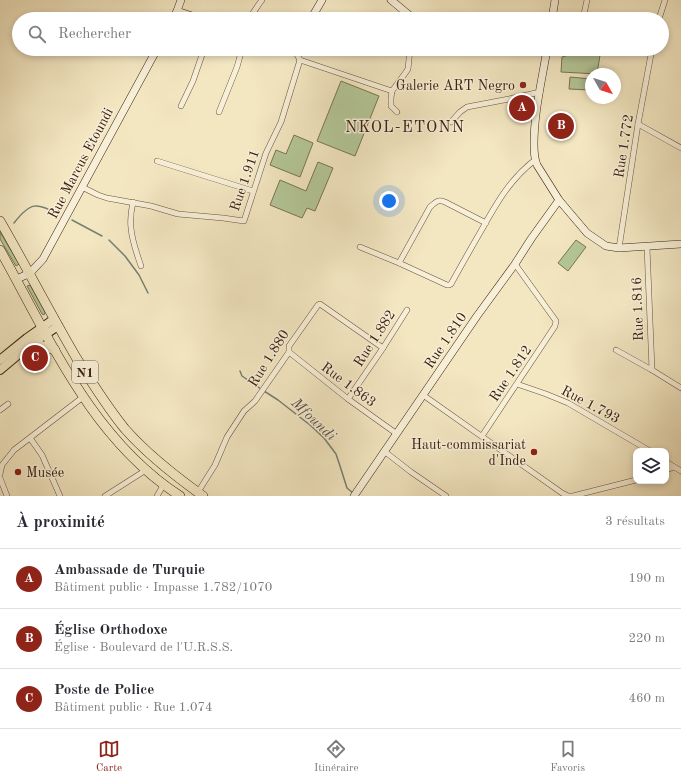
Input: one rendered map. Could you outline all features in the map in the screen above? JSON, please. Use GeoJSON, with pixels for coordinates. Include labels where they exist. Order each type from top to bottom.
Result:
{"type":"FeatureCollection","features":[{"type":"Feature","properties":{"kind":"highway","name":"N1"},"geometry":{"type":"LineString","coordinates":[[0,220],[56,322],[105,404],[141,446],[160,463],[201,494]]}},
{"type":"Feature","properties":{"kind":"highway","name":"N1"},"geometry":{"type":"LineString","coordinates":[[0,250],[55,350],[83,397],[99,420],[146,470],[180,496]]}},
{"type":"Feature","properties":{"kind":"highway"},"geometry":{"type":"LineString","coordinates":[[31,344],[40,345],[55,350]]}},
{"type":"Feature","properties":{"kind":"main road"},"geometry":{"type":"LineString","coordinates":[[0,360],[43,329],[56,322]]}},
{"type":"Feature","properties":{"kind":"main road"},"geometry":{"type":"LineString","coordinates":[[0,370],[31,344],[43,329]]}},
{"type":"Feature","properties":{"kind":"street"},"geometry":{"type":"LineString","coordinates":[[180,12],[177,11],[181,0]]}},
{"type":"Feature","properties":{"kind":"street"},"geometry":{"type":"LineString","coordinates":[[254,12],[262,0]]}},
{"type":"Feature","properties":{"kind":"street"},"geometry":{"type":"LineString","coordinates":[[315,12],[322,0]]}},
{"type":"Feature","properties":{"kind":"street"},"geometry":{"type":"LineString","coordinates":[[391,0],[405,12]]}},
{"type":"Feature","properties":{"kind":"street"},"geometry":{"type":"LineString","coordinates":[[553,12],[555,0]]}},
{"type":"Feature","properties":{"kind":"street"},"geometry":{"type":"LineString","coordinates":[[584,12],[587,0]]}},
{"type":"Feature","properties":{"kind":"street"},"geometry":{"type":"LineString","coordinates":[[661,12],[665,0]]}},
{"type":"Feature","properties":{"kind":"street","name":"Rue Marcus Etoundi"},"geometry":{"type":"LineString","coordinates":[[17,279],[30,273],[44,259],[153,56]]}},
{"type":"Feature","properties":{"kind":"street"},"geometry":{"type":"LineString","coordinates":[[181,106],[193,81],[202,56]]}},
{"type":"Feature","properties":{"kind":"street"},"geometry":{"type":"LineString","coordinates":[[219,112],[240,56]]}},
{"type":"Feature","properties":{"kind":"street"},"geometry":{"type":"LineString","coordinates":[[298,56],[300,60],[392,91]]}},
{"type":"Feature","properties":{"kind":"street"},"geometry":{"type":"LineString","coordinates":[[397,112],[391,106],[392,91],[406,72],[409,56]]}},
{"type":"Feature","properties":{"kind":"street"},"geometry":{"type":"LineString","coordinates":[[546,56],[534,128],[535,160],[559,200],[587,233],[606,246],[619,248],[681,244]]}},
{"type":"Feature","properties":{"kind":"street","name":"Rue 1.772"},"geometry":{"type":"LineString","coordinates":[[619,248],[638,124],[651,56]]}},
{"type":"Feature","properties":{"kind":"street","name":"Rue 1.911"},"geometry":{"type":"LineString","coordinates":[[82,187],[107,198],[151,206],[178,214],[244,221],[266,152],[281,122],[300,60]]}},
{"type":"Feature","properties":{"kind":"street"},"geometry":{"type":"LineString","coordinates":[[451,122],[467,107],[540,92]]}},
{"type":"Feature","properties":{"kind":"street"},"geometry":{"type":"LineString","coordinates":[[638,124],[681,148]]}},
{"type":"Feature","properties":{"kind":"street"},"geometry":{"type":"LineString","coordinates":[[360,247],[449,286],[507,188],[535,160]]}},
{"type":"Feature","properties":{"kind":"street"},"geometry":{"type":"LineString","coordinates":[[157,161],[254,191]]}},
{"type":"Feature","properties":{"kind":"street"},"geometry":{"type":"LineString","coordinates":[[399,263],[430,207],[436,201],[441,200],[486,223]]}},
{"type":"Feature","properties":{"kind":"street","name":"Rue 1.810"},"geometry":{"type":"LineString","coordinates":[[356,493],[477,316],[559,200]]}},
{"type":"Feature","properties":{"kind":"street"},"geometry":{"type":"LineString","coordinates":[[132,202],[131,229],[141,266]]}},
{"type":"Feature","properties":{"kind":"street","name":"Rue 1.816"},"geometry":{"type":"LineString","coordinates":[[647,246],[652,370]]}},
{"type":"Feature","properties":{"kind":"street","name":"Rue 1.812"},"geometry":{"type":"LineString","coordinates":[[482,436],[555,326],[556,321],[515,264]]}},
{"type":"Feature","properties":{"kind":"street","name":"Rue 1.880"},"geometry":{"type":"LineString","coordinates":[[201,494],[227,438],[244,411],[255,401],[289,352],[289,346],[319,304],[383,348]]}},
{"type":"Feature","properties":{"kind":"street","name":"Rue 1.882"},"geometry":{"type":"LineString","coordinates":[[348,399],[407,310]]}},
{"type":"Feature","properties":{"kind":"street"},"geometry":{"type":"LineString","coordinates":[[616,350],[681,388]]}},
{"type":"Feature","properties":{"kind":"street","name":"Rue 1.863"},"geometry":{"type":"LineString","coordinates":[[289,352],[348,399],[397,434]]}},
{"type":"Feature","properties":{"kind":"street","name":"Rue 1.793"},"geometry":{"type":"LineString","coordinates":[[517,384],[568,403],[645,448]]}},
{"type":"Feature","properties":{"kind":"street"},"geometry":{"type":"LineString","coordinates":[[423,395],[568,496],[633,481]]}},
{"type":"Feature","properties":{"kind":"street"},"geometry":{"type":"LineString","coordinates":[[0,474],[2,465],[14,450],[83,397]]}},
{"type":"Feature","properties":{"kind":"street"},"geometry":{"type":"LineString","coordinates":[[0,410],[8,404]]}},
{"type":"Feature","properties":{"kind":"street"},"geometry":{"type":"LineString","coordinates":[[30,438],[42,455],[60,496]]}},
{"type":"Feature","properties":{"kind":"street"},"geometry":{"type":"LineString","coordinates":[[384,451],[446,496]]}},
{"type":"Feature","properties":{"kind":"street"},"geometry":{"type":"LineString","coordinates":[[669,464],[681,471]]}},
{"type":"Feature","properties":{"kind":"street"},"geometry":{"type":"LineString","coordinates":[[669,469],[674,467]]}},
{"type":"Feature","properties":{"kind":"street"},"geometry":{"type":"LineString","coordinates":[[105,496],[146,470]]}},
{"type":"Feature","properties":{"kind":"street"},"geometry":{"type":"LineString","coordinates":[[0,478],[7,496]]}},
{"type":"Feature","properties":{"kind":"street"},"geometry":{"type":"LineString","coordinates":[[157,496],[164,484]]}},
{"type":"Feature","properties":{"kind":"green space"},"geometry":{"type":"Polygon","coordinates":[[[600,56],[598,68],[585,68],[585,73],[561,72],[562,57],[600,56]]]}},
{"type":"Feature","properties":{"kind":"green space"},"geometry":{"type":"Polygon","coordinates":[[[570,77],[585,78],[585,90],[569,89],[570,77]]]}},
{"type":"Feature","properties":{"kind":"green space"},"geometry":{"type":"Polygon","coordinates":[[[341,81],[379,96],[355,156],[317,141],[341,81]]]}},
{"type":"Feature","properties":{"kind":"green space"},"geometry":{"type":"Polygon","coordinates":[[[294,135],[313,143],[300,177],[270,165],[276,150],[286,154],[294,135]]]}},
{"type":"Feature","properties":{"kind":"green space"},"geometry":{"type":"Polygon","coordinates":[[[318,162],[333,168],[315,211],[307,208],[302,218],[270,205],[280,180],[306,191],[318,162]]]}},
{"type":"Feature","properties":{"kind":"green space"},"geometry":{"type":"Polygon","coordinates":[[[0,232],[19,264],[16,266],[0,239],[0,232]]]}},
{"type":"Feature","properties":{"kind":"green space"},"geometry":{"type":"Polygon","coordinates":[[[576,240],[586,247],[568,271],[558,263],[576,240]]]}},
{"type":"Feature","properties":{"kind":"green space"},"geometry":{"type":"Polygon","coordinates":[[[30,285],[45,312],[44,315],[42,314],[27,286],[30,285]]]}},
{"type":"Feature","properties":{"kind":"waterway","name":"Mfoundi"},"geometry":{"type":"LineString","coordinates":[[14,223],[25,211],[34,206],[39,206],[59,214]]}},
{"type":"Feature","properties":{"kind":"waterway","name":"Mfoundi"},"geometry":{"type":"LineString","coordinates":[[72,220],[102,236]]}},
{"type":"Feature","properties":{"kind":"waterway","name":"Mfoundi"},"geometry":{"type":"LineString","coordinates":[[109,240],[125,256],[139,275],[148,293]]}},
{"type":"Feature","properties":{"kind":"waterway","name":"Mfoundi"},"geometry":{"type":"LineString","coordinates":[[240,371],[242,376],[261,389]]}},
{"type":"Feature","properties":{"kind":"waterway","name":"Mfoundi"},"geometry":{"type":"LineString","coordinates":[[264,391],[310,425],[324,438],[336,454],[347,488],[353,493]]}},
{"type":"Feature","properties":{"kind":"place","name":"Galerie ART Negro"},"geometry":{"type":"Point","coordinates":[523,85]}},
{"type":"Feature","properties":{"kind":"place","name":"Ambassade de Turquie"},"geometry":{"type":"Point","coordinates":[522,108]}},
{"type":"Feature","properties":{"kind":"place","name":"Église Orthodoxe"},"geometry":{"type":"Point","coordinates":[561,126]}},
{"type":"Feature","properties":{"kind":"place","name":"Poste de Police"},"geometry":{"type":"Point","coordinates":[35,358]}},
{"type":"Feature","properties":{"kind":"place","name":"Haut-commissariat d'Inde"},"geometry":{"type":"Point","coordinates":[534,452]}},
{"type":"Feature","properties":{"kind":"place","name":"Musée"},"geometry":{"type":"Point","coordinates":[18,472]}},
{"type":"Feature","properties":{"kind":"district","name":"NKOL-ETONN"},"geometry":{"type":"Point","coordinates":[405,126]}}]}
